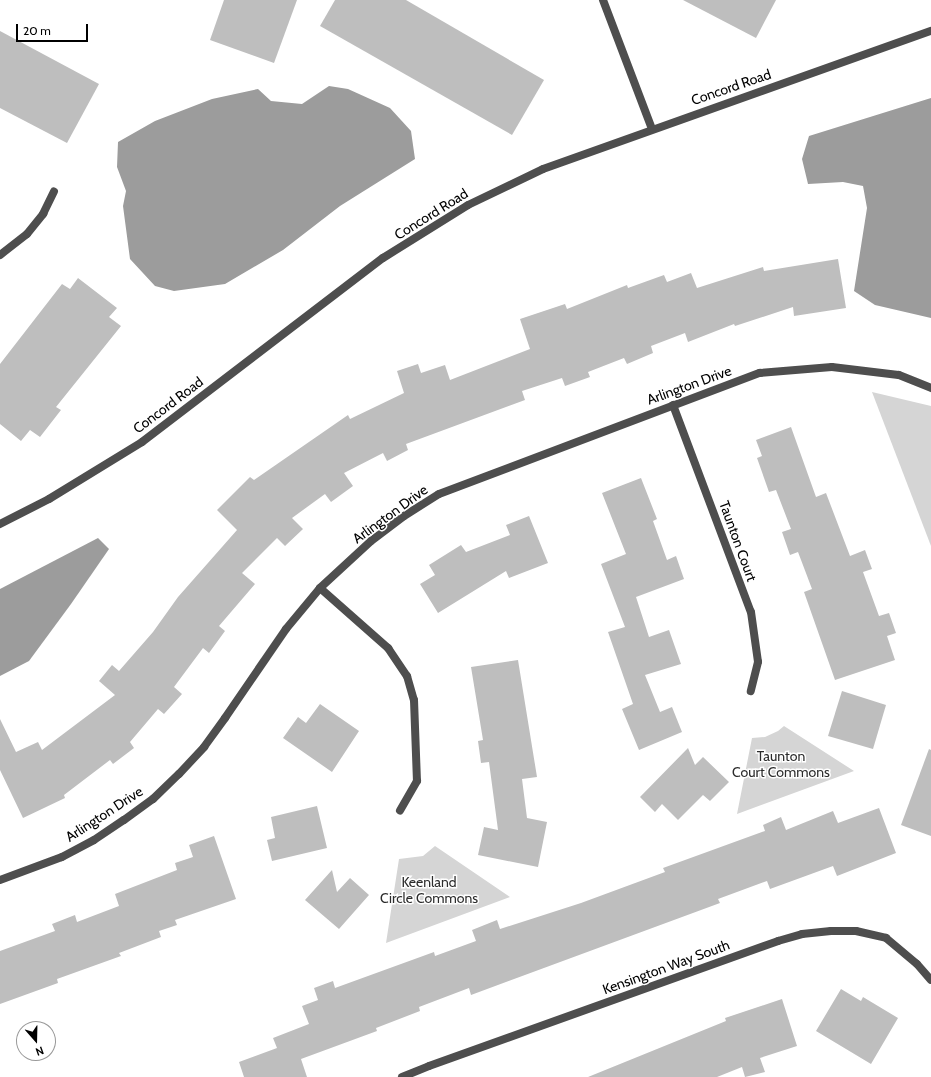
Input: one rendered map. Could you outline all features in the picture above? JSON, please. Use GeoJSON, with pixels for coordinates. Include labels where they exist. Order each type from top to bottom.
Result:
{"type":"FeatureCollection","features":[{"type":"Feature","properties":{"kind":"street"},"geometry":{"type":"LineString","coordinates":[[603,0],[652,129]]}},
{"type":"Feature","properties":{"kind":"street","name":"Concord Road"},"geometry":{"type":"LineString","coordinates":[[0,524],[49,499],[142,442],[383,258],[468,205],[543,169],[931,31]]}},
{"type":"Feature","properties":{"kind":"street"},"geometry":{"type":"LineString","coordinates":[[0,255],[27,234],[43,214],[54,191]]}},
{"type":"Feature","properties":{"kind":"street","name":"Arlington Drive"},"geometry":{"type":"LineString","coordinates":[[0,880],[62,857],[94,840],[124,820],[158,794],[204,747],[286,629],[320,588],[371,541],[404,516],[439,494],[760,373],[832,367],[899,375],[931,388]]}},
{"type":"Feature","properties":{"kind":"street","name":"Taunton Court"},"geometry":{"type":"LineString","coordinates":[[673,405],[750,612],[758,662],[751,691]]}},
{"type":"Feature","properties":{"kind":"street"},"geometry":{"type":"LineString","coordinates":[[320,588],[388,648],[407,676],[414,700],[417,781],[400,812]]}},
{"type":"Feature","properties":{"kind":"street","name":"Kensington Way South"},"geometry":{"type":"LineString","coordinates":[[402,1077],[778,941],[802,934],[831,931],[856,931],[886,938],[917,964],[931,980]]}},
{"type":"Feature","properties":{"kind":"green space"},"geometry":{"type":"Polygon","coordinates":[[[872,392],[931,406],[931,546],[872,392]]]}},
{"type":"Feature","properties":{"kind":"green space","name":"Taunton Court Commons"},"geometry":{"type":"Polygon","coordinates":[[[784,726],[854,771],[737,814],[752,738],[765,737],[778,731],[784,726]]]}},
{"type":"Feature","properties":{"kind":"green space","name":"Keenland Circle Commons"},"geometry":{"type":"Polygon","coordinates":[[[435,846],[510,897],[386,943],[399,859],[423,856],[435,846]]]}},
{"type":"Feature","properties":{"kind":"shaded area"},"geometry":{"type":"Polygon","coordinates":[[[329,86],[348,89],[390,108],[411,131],[415,159],[340,206],[283,250],[225,284],[174,291],[155,286],[130,259],[123,206],[126,191],[117,167],[118,142],[155,121],[212,99],[258,89],[271,101],[302,104],[329,86]]]}},
{"type":"Feature","properties":{"kind":"shaded area"},"geometry":{"type":"Polygon","coordinates":[[[931,98],[931,318],[875,305],[854,291],[867,208],[863,186],[843,182],[808,184],[802,159],[809,136],[931,98]]]}},
{"type":"Feature","properties":{"kind":"shaded area"},"geometry":{"type":"Polygon","coordinates":[[[98,538],[109,549],[71,604],[29,661],[0,676],[0,589],[98,538]]]}},
{"type":"Feature","properties":{"kind":"building"},"geometry":{"type":"Polygon","coordinates":[[[224,0],[297,0],[274,63],[210,40],[224,0]]]}},
{"type":"Feature","properties":{"kind":"building"},"geometry":{"type":"Polygon","coordinates":[[[335,0],[406,0],[544,80],[512,135],[320,26],[335,0]]]}},
{"type":"Feature","properties":{"kind":"building"},"geometry":{"type":"Polygon","coordinates":[[[683,0],[776,0],[756,38],[683,0]]]}},
{"type":"Feature","properties":{"kind":"building"},"geometry":{"type":"Polygon","coordinates":[[[0,31],[99,84],[67,143],[0,108],[0,31]]]}},
{"type":"Feature","properties":{"kind":"building"},"geometry":{"type":"Polygon","coordinates":[[[838,259],[846,308],[794,316],[793,307],[735,326],[734,324],[688,342],[685,333],[651,346],[653,353],[627,364],[624,358],[588,372],[590,377],[565,386],[562,378],[522,391],[525,400],[406,444],[408,450],[387,461],[383,453],[344,473],[353,486],[331,502],[325,494],[292,518],[303,529],[285,546],[277,538],[242,573],[255,584],[219,626],[225,631],[209,653],[203,648],[174,687],[182,694],[164,714],[158,709],[130,742],[134,748],[113,764],[110,760],[64,795],[65,798],[23,818],[0,770],[0,719],[16,752],[38,742],[42,750],[115,695],[99,681],[112,665],[119,671],[153,632],[178,597],[237,530],[217,510],[250,477],[254,480],[348,415],[350,419],[404,393],[397,371],[418,364],[421,373],[445,365],[450,380],[530,349],[520,319],[565,304],[567,309],[627,285],[628,288],[664,275],[667,282],[691,273],[697,288],[763,267],[764,271],[838,259]]]}},
{"type":"Feature","properties":{"kind":"building"},"geometry":{"type":"Polygon","coordinates":[[[78,278],[117,308],[109,317],[121,326],[56,407],[61,410],[40,437],[30,430],[21,441],[0,424],[0,364],[62,284],[70,289],[78,278]]]}},
{"type":"Feature","properties":{"kind":"building"},"geometry":{"type":"Polygon","coordinates":[[[791,427],[816,497],[826,493],[850,556],[865,550],[872,569],[863,572],[879,616],[889,613],[896,633],[887,636],[895,660],[835,680],[804,592],[812,589],[798,552],[790,555],[782,532],[791,529],[776,490],[769,492],[757,458],[762,456],[756,440],[791,427]]]}},
{"type":"Feature","properties":{"kind":"building"},"geometry":{"type":"Polygon","coordinates":[[[641,478],[657,519],[653,521],[667,560],[676,556],[684,579],[636,597],[649,637],[669,630],[681,664],[645,675],[660,712],[672,707],[682,732],[639,750],[622,709],[633,704],[608,632],[625,627],[601,564],[626,554],[602,493],[641,478]]]}},
{"type":"Feature","properties":{"kind":"building"},"geometry":{"type":"Polygon","coordinates":[[[529,516],[548,563],[509,578],[506,571],[438,613],[420,584],[435,575],[429,565],[461,545],[466,552],[510,535],[506,525],[529,516]]]}},
{"type":"Feature","properties":{"kind":"building"},"geometry":{"type":"Polygon","coordinates":[[[518,660],[537,777],[522,779],[527,818],[547,822],[538,867],[478,855],[484,827],[498,830],[489,762],[481,763],[478,741],[483,740],[471,667],[518,660]]]}},
{"type":"Feature","properties":{"kind":"building"},"geometry":{"type":"Polygon","coordinates":[[[842,691],[886,705],[873,749],[828,736],[842,691]]]}},
{"type":"Feature","properties":{"kind":"building"},"geometry":{"type":"Polygon","coordinates":[[[320,704],[359,731],[332,772],[283,738],[298,717],[306,723],[320,704]]]}},
{"type":"Feature","properties":{"kind":"building"},"geometry":{"type":"Polygon","coordinates":[[[688,748],[695,765],[703,757],[729,782],[710,801],[703,795],[678,820],[662,804],[655,812],[640,797],[688,748]]]}},
{"type":"Feature","properties":{"kind":"building"},"geometry":{"type":"Polygon","coordinates":[[[929,749],[931,750],[931,836],[901,825],[929,749]]]}},
{"type":"Feature","properties":{"kind":"building"},"geometry":{"type":"Polygon","coordinates":[[[317,806],[327,848],[272,861],[267,840],[275,838],[271,817],[317,806]]]}},
{"type":"Feature","properties":{"kind":"building"},"geometry":{"type":"Polygon","coordinates":[[[879,808],[896,853],[837,876],[833,866],[770,889],[767,881],[718,899],[720,903],[471,995],[469,988],[419,1007],[420,1011],[376,1028],[377,1031],[301,1059],[307,1077],[244,1077],[239,1062],[277,1048],[273,1038],[309,1024],[302,1006],[318,1000],[314,988],[333,981],[335,988],[434,952],[435,956],[476,941],[472,930],[497,920],[500,929],[581,903],[665,872],[663,868],[765,831],[763,825],[781,817],[786,830],[833,811],[838,823],[879,808]]]}},
{"type":"Feature","properties":{"kind":"building"},"geometry":{"type":"Polygon","coordinates":[[[214,836],[236,899],[175,920],[177,925],[159,931],[161,937],[119,953],[121,956],[57,979],[58,983],[0,1004],[0,951],[55,931],[52,924],[75,915],[77,922],[119,906],[115,894],[177,870],[175,863],[193,857],[189,845],[214,836]]]}},
{"type":"Feature","properties":{"kind":"building"},"geometry":{"type":"Polygon","coordinates":[[[332,870],[337,892],[350,878],[369,895],[339,929],[305,900],[332,870]]]}},
{"type":"Feature","properties":{"kind":"building"},"geometry":{"type":"Polygon","coordinates":[[[841,989],[861,1001],[863,997],[898,1018],[871,1064],[816,1031],[841,989]]]}},
{"type":"Feature","properties":{"kind":"building"},"geometry":{"type":"Polygon","coordinates":[[[782,999],[797,1046],[760,1058],[765,1072],[745,1077],[742,1067],[717,1077],[588,1077],[726,1021],[725,1018],[782,999]]]}}]}
